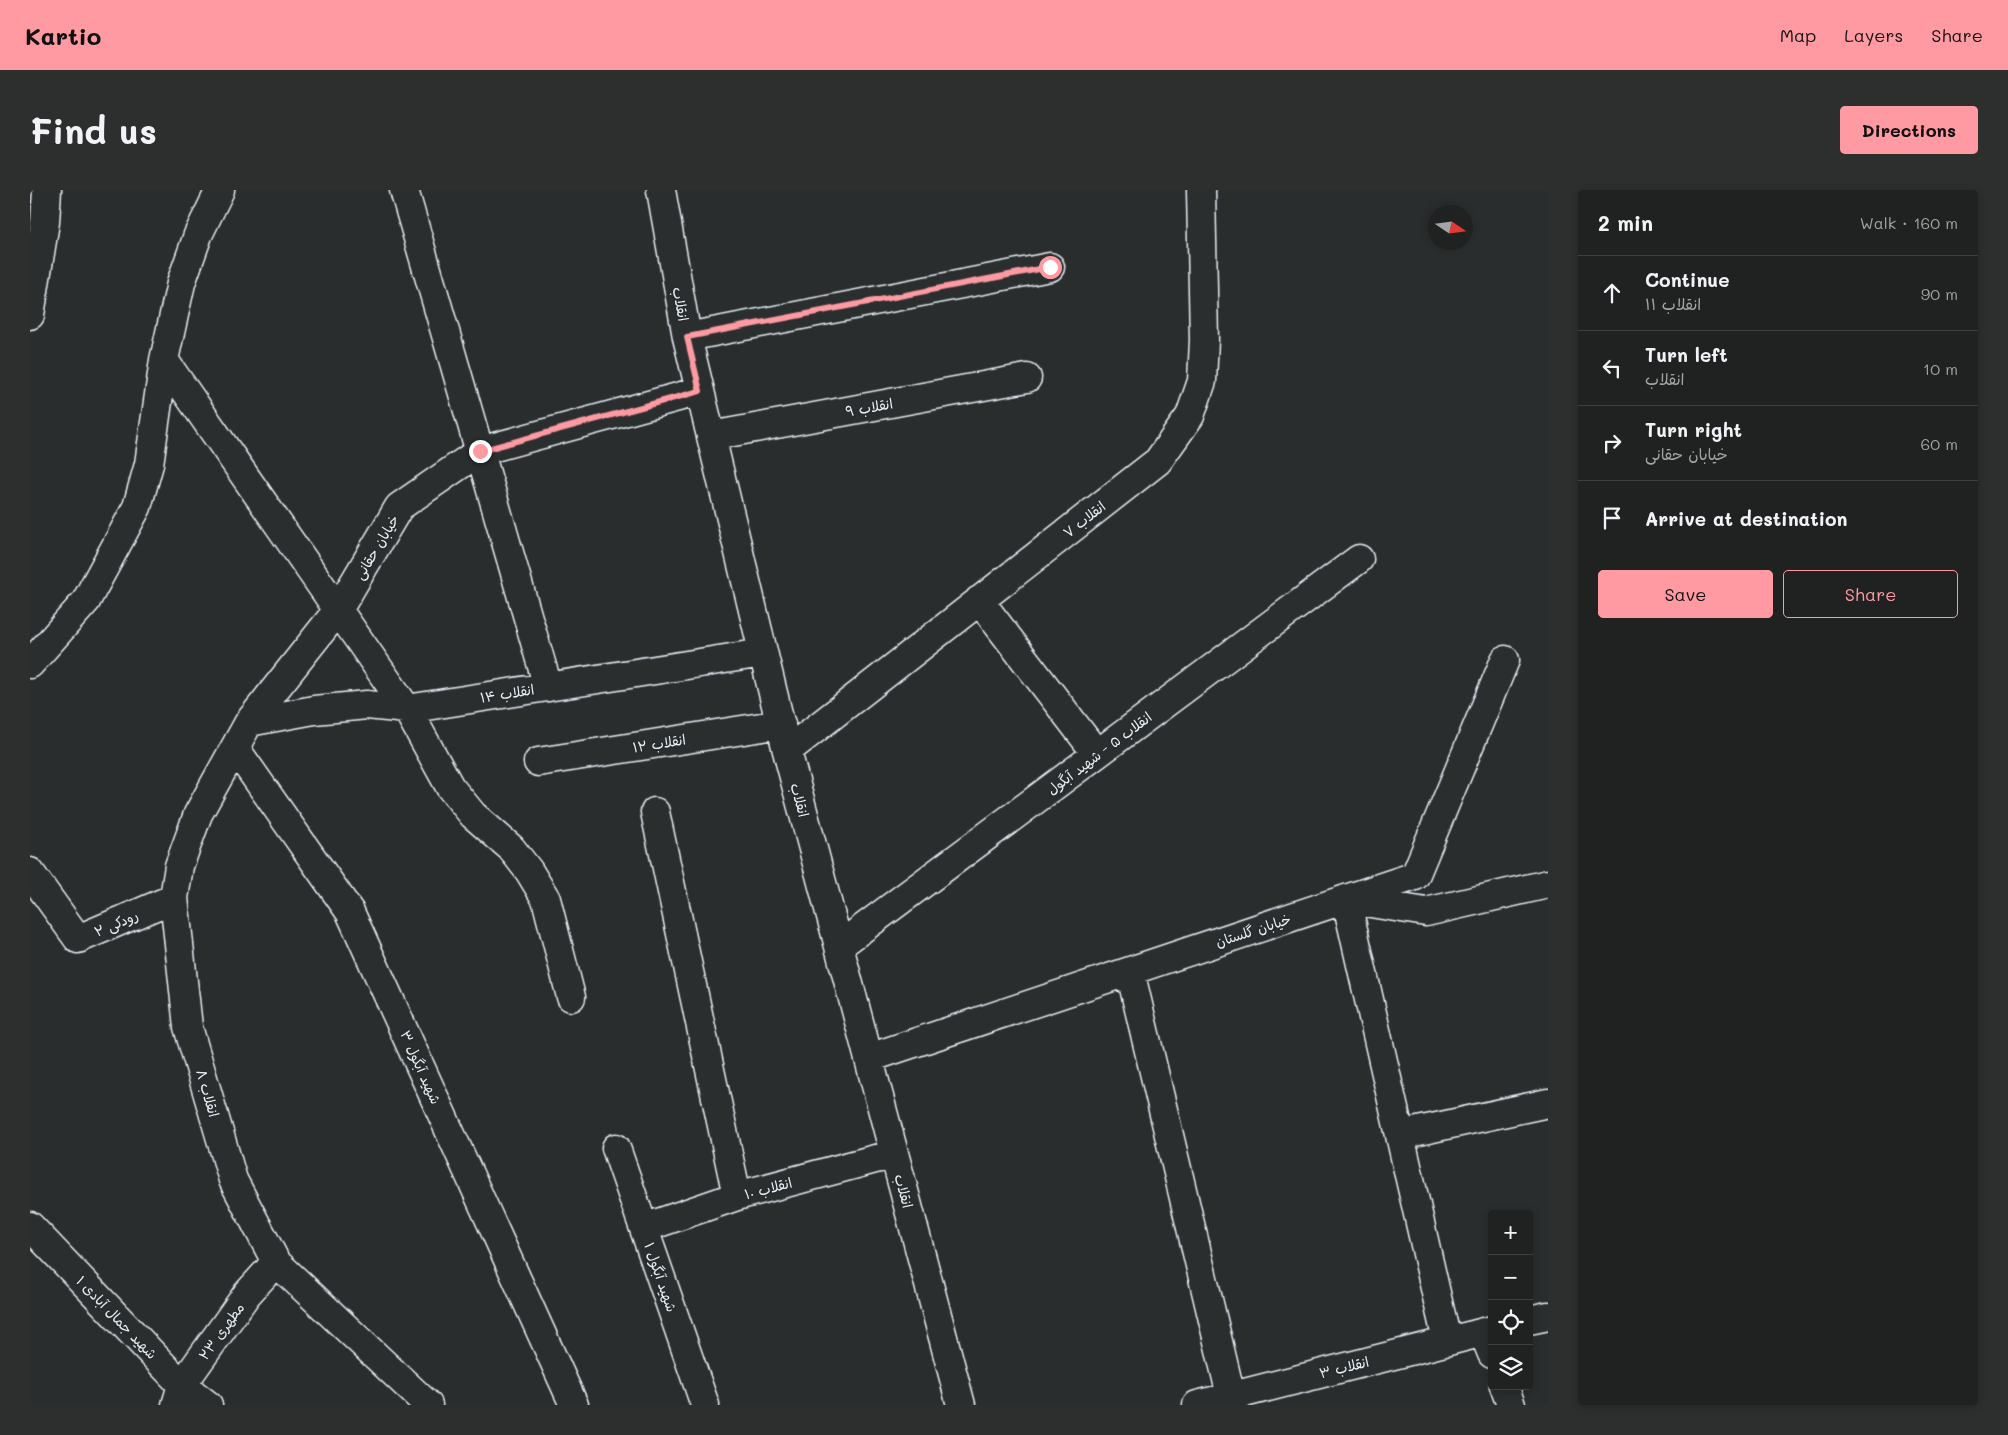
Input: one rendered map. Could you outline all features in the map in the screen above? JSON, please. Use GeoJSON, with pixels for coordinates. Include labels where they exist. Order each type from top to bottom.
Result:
{"type":"FeatureCollection","features":[{"type":"Feature","properties":{"kind":"street"},"geometry":{"type":"LineString","coordinates":[[30,315],[45,222],[47,190]]}},
{"type":"Feature","properties":{"kind":"street"},"geometry":{"type":"LineString","coordinates":[[30,664],[86,601],[137,507],[150,464],[164,360],[181,283],[198,234],[220,190]]}},
{"type":"Feature","properties":{"kind":"street"},"geometry":{"type":"LineString","coordinates":[[404,190],[548,686]]}},
{"type":"Feature","properties":{"kind":"street","name":"انقلاب"},"geometry":{"type":"LineString","coordinates":[[661,190],[687,337],[787,751],[962,1405]]}},
{"type":"Feature","properties":{"kind":"street","name":"انقلاب ۷"},"geometry":{"type":"LineString","coordinates":[[787,751],[1158,461],[1190,416],[1202,381],[1204,340],[1200,190]]}},
{"type":"Feature","properties":{"kind":"street"},"geometry":{"type":"LineString","coordinates":[[687,337],[1050,267]]}},
{"type":"Feature","properties":{"kind":"street"},"geometry":{"type":"LineString","coordinates":[[164,360],[407,709],[450,787],[474,815],[511,848],[529,871],[546,899],[571,997]]}},
{"type":"Feature","properties":{"kind":"street","name":"انقلاب ۹"},"geometry":{"type":"LineString","coordinates":[[711,436],[1027,378]]}},
{"type":"Feature","properties":{"kind":"street","name":"خیابان حقانی"},"geometry":{"type":"LineString","coordinates":[[250,722],[338,610],[399,507],[480,451],[700,391]]}},
{"type":"Feature","properties":{"kind":"street","name":"انقلاب ۵ - شهید آبگول"},"geometry":{"type":"LineString","coordinates":[[839,946],[1359,559]]}},
{"type":"Feature","properties":{"kind":"street"},"geometry":{"type":"LineString","coordinates":[[979,600],[1097,754]]}},
{"type":"Feature","properties":{"kind":"street","name":"انقلاب ۱۴"},"geometry":{"type":"LineString","coordinates":[[250,722],[314,710],[367,705],[407,709],[763,653]]}},
{"type":"Feature","properties":{"kind":"street","name":"خیابان گلستان"},"geometry":{"type":"LineString","coordinates":[[869,1058],[1415,876],[1505,660]]}},
{"type":"Feature","properties":{"kind":"street","name":"انقلاب ۸"},"geometry":{"type":"LineString","coordinates":[[250,722],[198,814],[179,866],[174,898],[188,1027],[233,1180],[276,1262],[428,1405]]}},
{"type":"Feature","properties":{"kind":"street","name":"انقلاب ۱۲"},"geometry":{"type":"LineString","coordinates":[[538,762],[781,724]]}},
{"type":"Feature","properties":{"kind":"street","name":"شهید آبگول ۳"},"geometry":{"type":"LineString","coordinates":[[235,748],[350,912],[574,1405]]}},
{"type":"Feature","properties":{"kind":"street"},"geometry":{"type":"LineString","coordinates":[[655,812],[737,1196]]}},
{"type":"Feature","properties":{"kind":"street","name":"رودکی ۲"},"geometry":{"type":"LineString","coordinates":[[30,872],[78,939],[174,898]]}},
{"type":"Feature","properties":{"kind":"street"},"geometry":{"type":"LineString","coordinates":[[1448,1341],[1346,899],[1426,912],[1548,884]]}},
{"type":"Feature","properties":{"kind":"street"},"geometry":{"type":"LineString","coordinates":[[1130,971],[1231,1396]]}},
{"type":"Feature","properties":{"kind":"street"},"geometry":{"type":"LineString","coordinates":[[1400,1135],[1548,1103]]}},
{"type":"Feature","properties":{"kind":"street","name":"شهید آبگول ۱"},"geometry":{"type":"LineString","coordinates":[[616,1148],[705,1405]]}},
{"type":"Feature","properties":{"kind":"street","name":"انقلاب ۱۰"},"geometry":{"type":"LineString","coordinates":[[644,1228],[737,1196],[894,1154]]}},
{"type":"Feature","properties":{"kind":"street","name":"شهید جمال آبادی ۱"},"geometry":{"type":"LineString","coordinates":[[30,1226],[179,1395],[208,1405]]}},
{"type":"Feature","properties":{"kind":"street","name":"مطهری ۲۳"},"geometry":{"type":"LineString","coordinates":[[179,1395],[248,1294],[276,1262]]}},
{"type":"Feature","properties":{"kind":"street"},"geometry":{"type":"LineString","coordinates":[[1533,1319],[1548,1316]]}},
{"type":"Feature","properties":{"kind":"street","name":"انقلاب ۳"},"geometry":{"type":"LineString","coordinates":[[1197,1405],[1448,1341],[1488,1339]]}},
{"type":"Feature","properties":{"kind":"street"},"geometry":{"type":"LineString","coordinates":[[1505,1390],[1511,1405]]}},
{"type":"Feature","properties":{"kind":"route"},"geometry":{"type":"LineString","coordinates":[[480,451],[700,391],[687,337],[1050,267]]}}]}
